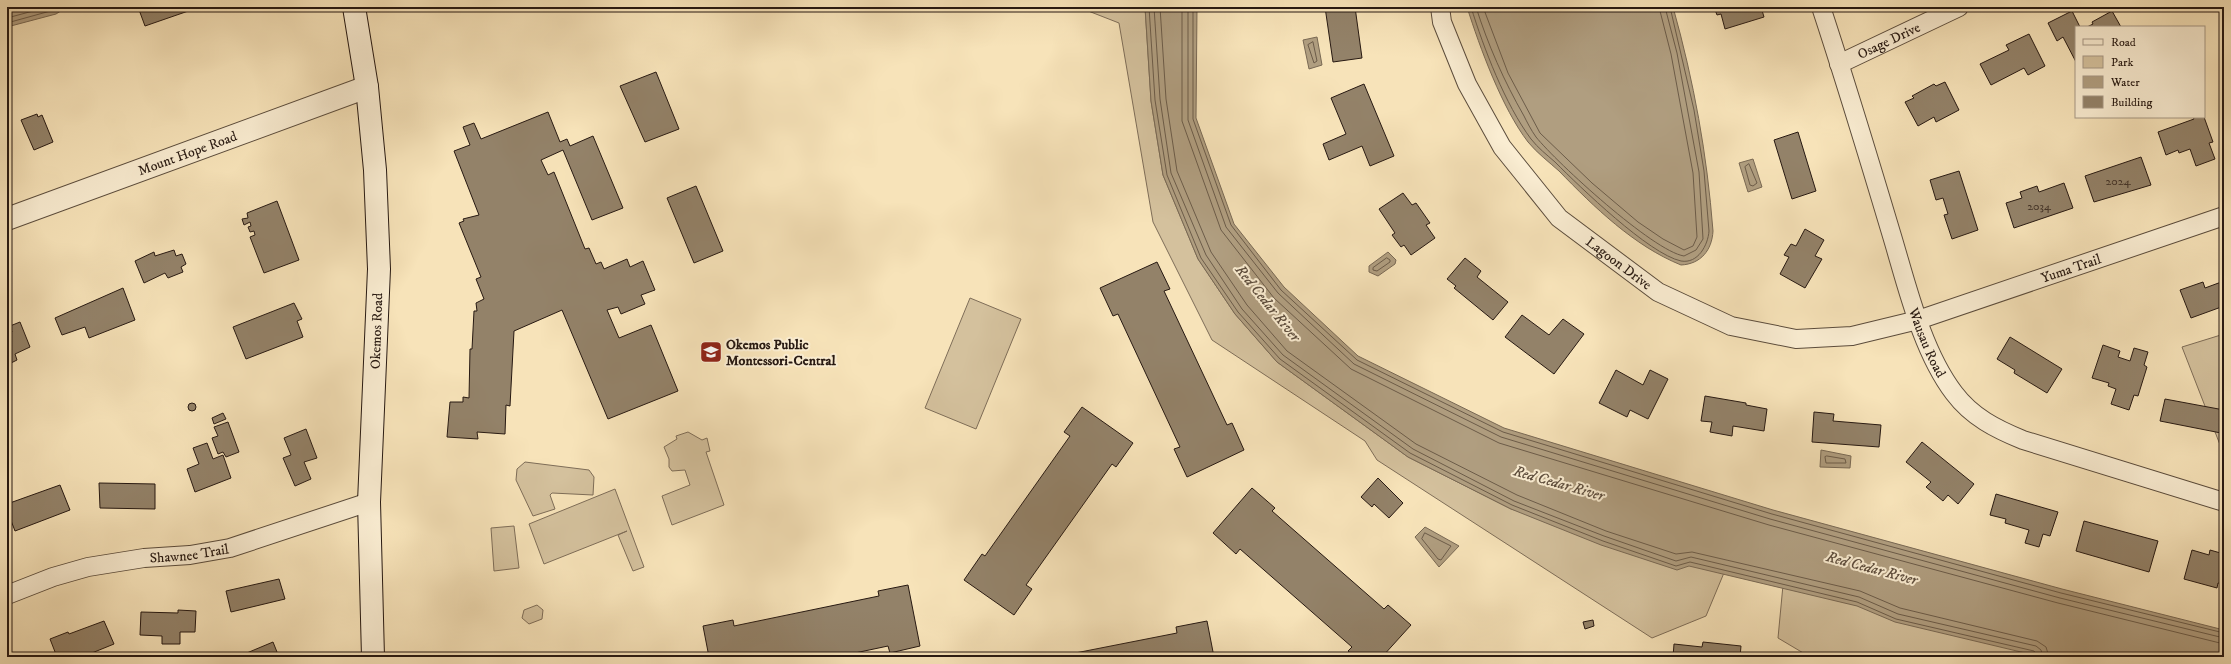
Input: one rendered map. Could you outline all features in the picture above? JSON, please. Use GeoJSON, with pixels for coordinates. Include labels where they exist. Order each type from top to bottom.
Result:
{"type":"FeatureCollection","features":[{"type":"Feature","properties":{"kind":"main road","name":"Okemos Road"},"geometry":{"type":"LineString","coordinates":[[354,7],[367,87],[375,170],[379,269],[369,502],[370,612],[373,657]]}},
{"type":"Feature","properties":{"kind":"main road","name":"Mount Hope Road"},"geometry":{"type":"LineString","coordinates":[[7,219],[367,87]]}},
{"type":"Feature","properties":{"kind":"street","name":"Lagoon Drive"},"geometry":{"type":"LineString","coordinates":[[1440,7],[1442,22],[1468,84],[1502,147],[1559,218],[1658,292],[1731,326],[1796,339],[1852,336],[1918,320]]}},
{"type":"Feature","properties":{"kind":"street","name":"Wausau Road"},"geometry":{"type":"LineString","coordinates":[[1821,7],[1840,64],[1918,320],[1941,373],[1954,393],[1975,415],[1995,429],[2030,442],[2224,502]]}},
{"type":"Feature","properties":{"kind":"street","name":"Osage Drive"},"geometry":{"type":"LineString","coordinates":[[1840,64],[1959,7]]}},
{"type":"Feature","properties":{"kind":"street","name":"Yuma Trail"},"geometry":{"type":"LineString","coordinates":[[1918,320],[2224,216]]}},
{"type":"Feature","properties":{"kind":"street","name":"Shawnee Trail"},"geometry":{"type":"LineString","coordinates":[[7,595],[53,577],[88,567],[144,558],[190,555],[230,548],[369,502]]}},
{"type":"Feature","properties":{"kind":"green space"},"geometry":{"type":"Polygon","coordinates":[[[1078,7],[1145,7],[1151,101],[1163,175],[1198,259],[1235,314],[1277,362],[1408,457],[1511,509],[1726,568],[1706,616],[1652,638],[1377,460],[1365,441],[1212,340],[1153,222],[1119,23],[1078,7]]]}},
{"type":"Feature","properties":{"kind":"green space"},"geometry":{"type":"Polygon","coordinates":[[[970,298],[1021,319],[976,429],[925,408],[970,298]]]}},
{"type":"Feature","properties":{"kind":"green space"},"geometry":{"type":"Polygon","coordinates":[[[2224,334],[2224,455],[2182,347],[2224,334]]]}},
{"type":"Feature","properties":{"kind":"green space"},"geometry":{"type":"Polygon","coordinates":[[[688,432],[702,440],[707,438],[710,451],[706,452],[724,505],[672,525],[662,496],[690,485],[685,470],[672,471],[669,467],[669,459],[664,447],[677,439],[676,436],[688,432]]]}},
{"type":"Feature","properties":{"kind":"green space"},"geometry":{"type":"Polygon","coordinates":[[[525,462],[589,470],[594,477],[593,495],[552,493],[550,495],[555,509],[533,516],[516,480],[517,469],[525,462]]]}},
{"type":"Feature","properties":{"kind":"green space"},"geometry":{"type":"Polygon","coordinates":[[[615,489],[644,567],[633,571],[618,535],[627,531],[544,564],[529,524],[615,489]]]}},
{"type":"Feature","properties":{"kind":"green space"},"geometry":{"type":"Polygon","coordinates":[[[514,526],[519,568],[494,571],[491,528],[514,526]]]}},
{"type":"Feature","properties":{"kind":"green space"},"geometry":{"type":"Polygon","coordinates":[[[1783,585],[2044,657],[1810,657],[1778,638],[1783,585]]]}},
{"type":"Feature","properties":{"kind":"green space"},"geometry":{"type":"Polygon","coordinates":[[[537,605],[543,610],[542,619],[529,624],[522,618],[524,610],[537,605]]]}},
{"type":"Feature","properties":{"kind":"water"},"geometry":{"type":"Polygon","coordinates":[[[7,7],[67,7],[56,14],[7,27],[7,7]]]}},
{"type":"Feature","properties":{"kind":"water","name":"Red Cedar River"},"geometry":{"type":"Polygon","coordinates":[[[1145,7],[1197,7],[1196,118],[1234,224],[1284,287],[1358,356],[1504,428],[1773,510],[2062,589],[2224,630],[2224,657],[2042,657],[1895,622],[1857,606],[1689,566],[1677,570],[1601,545],[1511,509],[1408,457],[1277,362],[1235,314],[1198,259],[1163,175],[1151,101],[1145,7]]]}},
{"type":"Feature","properties":{"kind":"water"},"geometry":{"type":"Polygon","coordinates":[[[1467,7],[1673,7],[1681,35],[1699,118],[1710,202],[1713,231],[1712,238],[1708,250],[1700,259],[1681,265],[1647,247],[1601,212],[1559,171],[1539,154],[1518,128],[1509,112],[1485,59],[1467,7]]]}},
{"type":"Feature","properties":{"kind":"water"},"geometry":{"type":"Polygon","coordinates":[[[1317,37],[1322,65],[1309,69],[1303,40],[1317,37]]]}},
{"type":"Feature","properties":{"kind":"water"},"geometry":{"type":"Polygon","coordinates":[[[1753,159],[1762,187],[1748,192],[1739,163],[1753,159]]]}},
{"type":"Feature","properties":{"kind":"water"},"geometry":{"type":"Polygon","coordinates":[[[1388,252],[1396,260],[1395,264],[1378,276],[1369,272],[1369,266],[1388,252]]]}},
{"type":"Feature","properties":{"kind":"water"},"geometry":{"type":"Polygon","coordinates":[[[1821,450],[1851,456],[1850,468],[1820,467],[1821,450]]]}},
{"type":"Feature","properties":{"kind":"water"},"geometry":{"type":"Polygon","coordinates":[[[1425,527],[1459,546],[1439,567],[1415,537],[1425,527]]]}},
{"type":"Feature","properties":{"kind":"building"},"geometry":{"type":"Polygon","coordinates":[[[138,7],[197,7],[197,8],[145,26],[138,7]]]}},
{"type":"Feature","properties":{"kind":"building"},"geometry":{"type":"Polygon","coordinates":[[[1325,7],[1355,7],[1362,58],[1333,62],[1325,7]]]}},
{"type":"Feature","properties":{"kind":"building"},"geometry":{"type":"Polygon","coordinates":[[[1714,7],[1761,7],[1764,17],[1725,29],[1721,14],[1717,15],[1714,7]]]}},
{"type":"Feature","properties":{"kind":"building"},"geometry":{"type":"Polygon","coordinates":[[[2072,11],[2080,26],[2075,26],[2075,60],[2063,37],[2057,41],[2048,23],[2072,11]]]}},
{"type":"Feature","properties":{"kind":"building"},"geometry":{"type":"Polygon","coordinates":[[[2112,11],[2120,26],[2089,26],[2093,24],[2092,22],[2112,11]]]}},
{"type":"Feature","properties":{"kind":"building"},"geometry":{"type":"Polygon","coordinates":[[[2029,34],[2045,66],[2028,75],[2024,68],[1991,85],[1980,64],[2009,50],[2006,45],[2029,34]]]}},
{"type":"Feature","properties":{"kind":"building"},"geometry":{"type":"Polygon","coordinates":[[[656,72],[679,129],[645,142],[620,86],[656,72]]]}},
{"type":"Feature","properties":{"kind":"building"},"geometry":{"type":"Polygon","coordinates":[[[1945,82],[1959,110],[1936,122],[1934,117],[1918,126],[1905,102],[1914,98],[1912,96],[1934,84],[1936,86],[1945,82]]]}},
{"type":"Feature","properties":{"kind":"building"},"geometry":{"type":"Polygon","coordinates":[[[1364,84],[1394,156],[1370,166],[1362,146],[1329,160],[1323,144],[1346,134],[1331,98],[1364,84]]]}},
{"type":"Feature","properties":{"kind":"building"},"geometry":{"type":"Polygon","coordinates":[[[548,112],[560,142],[567,139],[570,146],[593,136],[623,208],[592,220],[563,150],[541,160],[548,175],[554,172],[585,249],[589,248],[596,264],[601,262],[604,269],[627,259],[630,267],[643,261],[655,290],[641,295],[645,304],[621,314],[618,307],[607,310],[619,338],[651,325],[678,391],[608,419],[562,310],[514,331],[510,406],[506,405],[505,434],[477,432],[478,439],[447,437],[450,402],[463,402],[463,397],[469,398],[470,349],[472,349],[474,311],[477,311],[476,303],[484,299],[476,279],[481,277],[459,223],[464,221],[463,219],[479,215],[454,151],[470,145],[463,127],[474,123],[481,139],[548,112]]]}},
{"type":"Feature","properties":{"kind":"building"},"geometry":{"type":"Polygon","coordinates":[[[37,114],[38,117],[42,115],[53,142],[34,150],[21,120],[37,114]]]}},
{"type":"Feature","properties":{"kind":"building"},"geometry":{"type":"Polygon","coordinates":[[[2204,118],[2213,142],[2209,143],[2215,159],[2196,166],[2190,149],[2179,153],[2178,150],[2166,155],[2158,132],[2194,119],[2204,118]]]}},
{"type":"Feature","properties":{"kind":"building"},"geometry":{"type":"Polygon","coordinates":[[[1798,132],[1816,191],[1792,199],[1774,140],[1798,132]]]}},
{"type":"Feature","properties":{"kind":"building"},"geometry":{"type":"Polygon","coordinates":[[[2141,157],[2151,185],[2094,202],[2085,176],[2141,157]]]}},
{"type":"Feature","properties":{"kind":"building"},"geometry":{"type":"Polygon","coordinates":[[[1959,171],[1978,230],[1952,239],[1944,215],[1948,214],[1943,198],[1936,200],[1930,180],[1959,171]]]}},
{"type":"Feature","properties":{"kind":"building"},"geometry":{"type":"Polygon","coordinates":[[[2064,183],[2073,208],[2014,228],[2006,203],[2022,198],[2020,192],[2037,186],[2039,192],[2064,183]]]}},
{"type":"Feature","properties":{"kind":"building"},"geometry":{"type":"Polygon","coordinates":[[[696,186],[723,251],[694,263],[667,198],[696,186]]]}},
{"type":"Feature","properties":{"kind":"building"},"geometry":{"type":"Polygon","coordinates":[[[1403,193],[1412,205],[1416,203],[1430,223],[1426,225],[1435,238],[1411,255],[1404,245],[1401,247],[1392,235],[1395,233],[1379,209],[1403,193]]]}},
{"type":"Feature","properties":{"kind":"building"},"geometry":{"type":"Polygon","coordinates":[[[277,201],[299,260],[264,273],[250,237],[255,235],[254,231],[250,232],[248,227],[251,226],[250,222],[244,225],[242,219],[248,218],[247,213],[277,201]]]}},
{"type":"Feature","properties":{"kind":"building"},"geometry":{"type":"Polygon","coordinates":[[[1805,229],[1824,240],[1815,256],[1822,259],[1805,288],[1780,274],[1789,257],[1784,255],[1791,244],[1796,246],[1805,229]]]}},
{"type":"Feature","properties":{"kind":"building"},"geometry":{"type":"Polygon","coordinates":[[[174,250],[176,256],[182,254],[186,264],[181,267],[183,272],[168,278],[165,273],[144,283],[135,261],[154,252],[155,256],[174,250]]]}},
{"type":"Feature","properties":{"kind":"building"},"geometry":{"type":"Polygon","coordinates":[[[1465,258],[1481,271],[1477,277],[1508,302],[1493,320],[1454,288],[1456,286],[1447,279],[1465,258]]]}},
{"type":"Feature","properties":{"kind":"building"},"geometry":{"type":"Polygon","coordinates":[[[1157,262],[1170,289],[1164,291],[1227,425],[1232,423],[1244,450],[1187,477],[1174,449],[1180,447],[1118,314],[1113,316],[1100,288],[1157,262]]]}},
{"type":"Feature","properties":{"kind":"building"},"geometry":{"type":"Polygon","coordinates":[[[2224,281],[2224,306],[2191,318],[2180,290],[2203,282],[2205,288],[2224,281]]]}},
{"type":"Feature","properties":{"kind":"building"},"geometry":{"type":"Polygon","coordinates":[[[123,288],[135,320],[89,338],[85,327],[62,335],[55,318],[123,288]]]}},
{"type":"Feature","properties":{"kind":"building"},"geometry":{"type":"Polygon","coordinates":[[[294,303],[302,319],[297,321],[303,337],[246,359],[233,327],[294,303]]]}},
{"type":"Feature","properties":{"kind":"building"},"geometry":{"type":"Polygon","coordinates":[[[1522,315],[1549,335],[1563,319],[1584,334],[1554,374],[1505,337],[1522,315]]]}},
{"type":"Feature","properties":{"kind":"building"},"geometry":{"type":"Polygon","coordinates":[[[20,322],[30,347],[15,354],[17,360],[7,365],[7,334],[12,332],[10,326],[20,322]]]}},
{"type":"Feature","properties":{"kind":"building"},"geometry":{"type":"Polygon","coordinates":[[[2010,337],[2062,369],[2047,393],[2014,373],[2015,370],[1997,359],[2010,337]]]}},
{"type":"Feature","properties":{"kind":"building"},"geometry":{"type":"Polygon","coordinates":[[[2103,345],[2120,351],[2118,357],[2130,361],[2134,348],[2148,352],[2144,365],[2147,367],[2138,396],[2134,395],[2129,410],[2111,404],[2116,389],[2108,386],[2109,383],[2092,378],[2103,345]]]}},
{"type":"Feature","properties":{"kind":"building"},"geometry":{"type":"Polygon","coordinates":[[[1616,370],[1643,385],[1650,370],[1668,379],[1648,419],[1630,410],[1627,417],[1599,403],[1616,370]]]}},
{"type":"Feature","properties":{"kind":"building"},"geometry":{"type":"Polygon","coordinates":[[[1705,396],[1746,403],[1746,405],[1767,409],[1764,431],[1733,426],[1732,436],[1710,432],[1712,422],[1701,421],[1705,396]]]}},
{"type":"Feature","properties":{"kind":"building"},"geometry":{"type":"Polygon","coordinates":[[[2165,399],[2224,410],[2221,433],[2160,421],[2165,399]]]}},
{"type":"Feature","properties":{"kind":"building"},"geometry":{"type":"Polygon","coordinates":[[[192,403],[195,404],[195,410],[192,411],[189,410],[188,407],[189,404],[192,403]]]}},
{"type":"Feature","properties":{"kind":"building"},"geometry":{"type":"Polygon","coordinates":[[[1082,407],[1133,443],[1116,467],[1112,464],[1026,585],[1032,589],[1014,615],[964,580],[982,554],[985,556],[1070,436],[1064,432],[1082,407]]]}},
{"type":"Feature","properties":{"kind":"building"},"geometry":{"type":"Polygon","coordinates":[[[1814,412],[1834,414],[1833,421],[1881,425],[1879,447],[1812,442],[1814,412]]]}},
{"type":"Feature","properties":{"kind":"building"},"geometry":{"type":"Polygon","coordinates":[[[223,413],[226,419],[214,424],[212,418],[223,413]]]}},
{"type":"Feature","properties":{"kind":"building"},"geometry":{"type":"Polygon","coordinates":[[[228,422],[239,452],[226,457],[223,452],[218,454],[212,438],[218,436],[214,427],[228,422]]]}},
{"type":"Feature","properties":{"kind":"building"},"geometry":{"type":"Polygon","coordinates":[[[306,429],[317,458],[304,462],[311,479],[295,486],[283,458],[291,455],[284,438],[306,429]]]}},
{"type":"Feature","properties":{"kind":"building"},"geometry":{"type":"Polygon","coordinates":[[[1922,442],[1974,484],[1958,504],[1948,495],[1943,501],[1926,487],[1931,482],[1906,462],[1922,442]]]}},
{"type":"Feature","properties":{"kind":"building"},"geometry":{"type":"Polygon","coordinates":[[[207,443],[213,459],[223,455],[231,478],[195,492],[187,469],[199,464],[193,448],[207,443]]]}},
{"type":"Feature","properties":{"kind":"building"},"geometry":{"type":"Polygon","coordinates":[[[1378,478],[1403,503],[1389,518],[1374,504],[1372,507],[1361,497],[1378,478]]]}},
{"type":"Feature","properties":{"kind":"building"},"geometry":{"type":"Polygon","coordinates":[[[99,483],[155,484],[155,509],[100,508],[99,483]]]}},
{"type":"Feature","properties":{"kind":"building"},"geometry":{"type":"Polygon","coordinates":[[[60,485],[70,510],[15,531],[7,510],[7,504],[60,485]]]}},
{"type":"Feature","properties":{"kind":"building"},"geometry":{"type":"Polygon","coordinates":[[[1252,488],[1275,508],[1272,511],[1384,609],[1388,605],[1411,625],[1382,657],[1355,657],[1348,651],[1352,647],[1240,549],[1236,554],[1213,533],[1252,488]]]}},
{"type":"Feature","properties":{"kind":"building"},"geometry":{"type":"Polygon","coordinates":[[[1996,494],[2058,512],[2050,536],[2043,534],[2039,547],[2025,543],[2029,530],[2005,523],[2006,519],[1990,515],[1996,494]]]}},
{"type":"Feature","properties":{"kind":"building"},"geometry":{"type":"Polygon","coordinates":[[[2084,521],[2158,541],[2149,572],[2076,551],[2084,521]]]}},
{"type":"Feature","properties":{"kind":"building"},"geometry":{"type":"Polygon","coordinates":[[[2192,550],[2209,555],[2210,550],[2224,554],[2224,584],[2218,583],[2217,588],[2184,579],[2192,550]]]}},
{"type":"Feature","properties":{"kind":"building"},"geometry":{"type":"Polygon","coordinates":[[[279,579],[285,599],[231,612],[226,591],[279,579]]]}},
{"type":"Feature","properties":{"kind":"building"},"geometry":{"type":"Polygon","coordinates":[[[908,585],[920,646],[890,653],[888,646],[836,657],[709,657],[703,626],[733,620],[734,626],[879,596],[878,591],[908,585]]]}},
{"type":"Feature","properties":{"kind":"building"},"geometry":{"type":"Polygon","coordinates":[[[178,610],[196,611],[195,632],[180,632],[180,644],[162,644],[162,636],[140,635],[141,612],[178,613],[178,610]]]}},
{"type":"Feature","properties":{"kind":"building"},"geometry":{"type":"Polygon","coordinates":[[[1593,620],[1594,626],[1585,629],[1583,622],[1593,620]]]}},
{"type":"Feature","properties":{"kind":"building"},"geometry":{"type":"Polygon","coordinates":[[[104,621],[114,644],[82,657],[57,657],[50,639],[68,632],[69,634],[104,621]]]}},
{"type":"Feature","properties":{"kind":"building"},"geometry":{"type":"Polygon","coordinates":[[[1207,621],[1214,657],[1055,657],[1177,633],[1176,627],[1207,621]]]}},
{"type":"Feature","properties":{"kind":"building"},"geometry":{"type":"Polygon","coordinates":[[[273,642],[279,657],[243,657],[242,655],[273,642]]]}},
{"type":"Feature","properties":{"kind":"building"},"geometry":{"type":"Polygon","coordinates":[[[1703,642],[1741,646],[1740,657],[1673,657],[1674,644],[1702,647],[1703,642]]]}},
{"type":"Feature","properties":{"kind":"place","name":"Okemos Public Montessori-Central"},"geometry":{"type":"Point","coordinates":[711,352]}}]}
